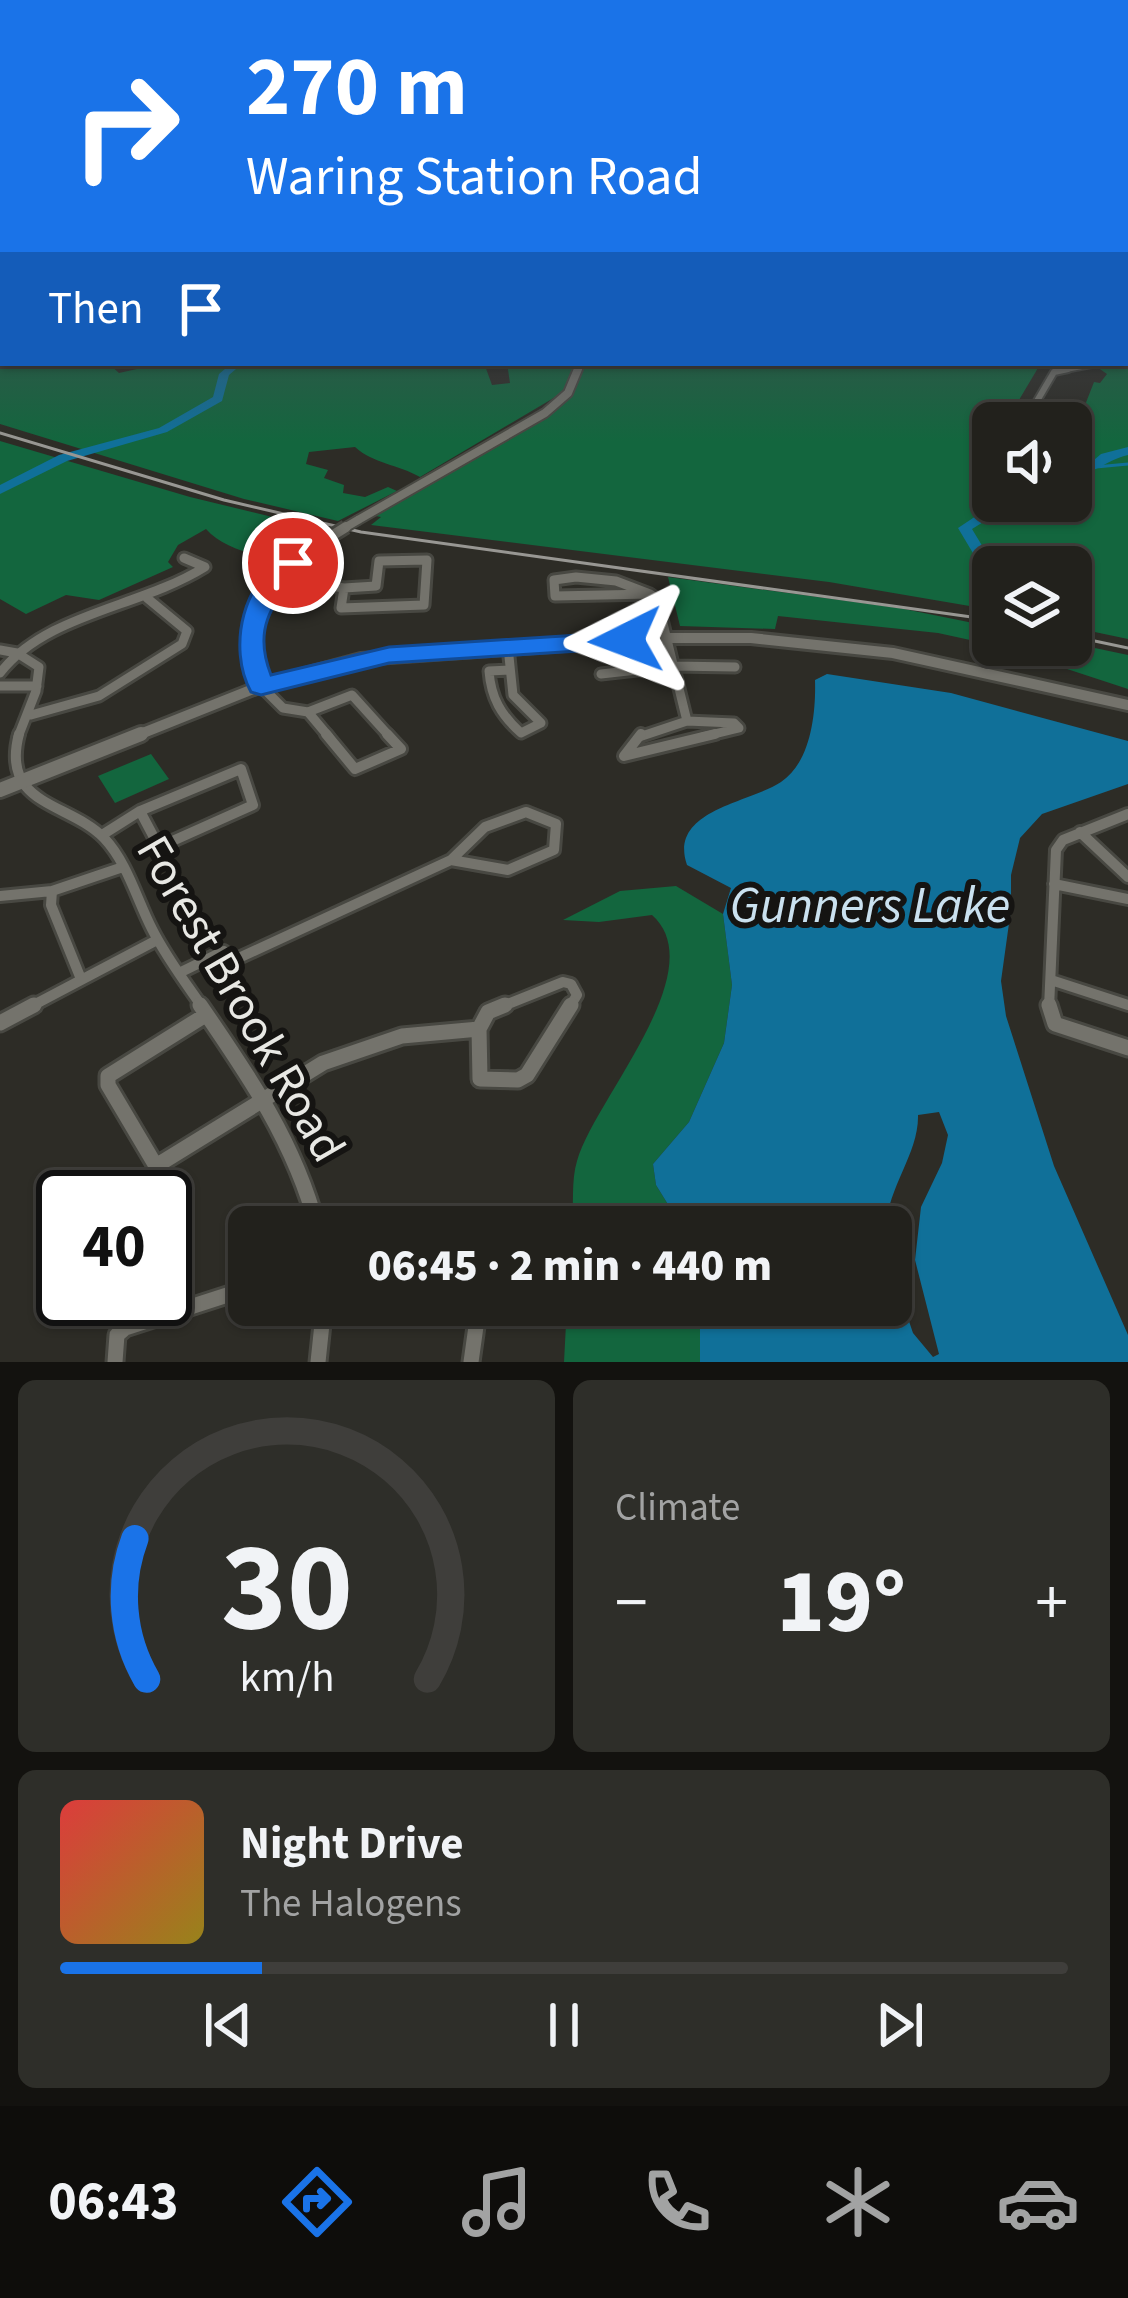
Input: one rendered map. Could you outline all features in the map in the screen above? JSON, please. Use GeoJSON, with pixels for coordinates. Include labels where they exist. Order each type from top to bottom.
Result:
{"type":"FeatureCollection","features":[{"type":"Feature","properties":{"kind":"street"},"geometry":{"type":"LineString","coordinates":[[308,712],[355,770],[401,749],[352,694],[308,712],[280,711],[261,686],[251,659],[250,636],[262,598],[277,578],[330,537],[545,413],[568,393],[580,366]]}},
{"type":"Feature","properties":{"kind":"street"},"geometry":{"type":"LineString","coordinates":[[1037,400],[1054,371],[1084,366]]}},
{"type":"Feature","properties":{"kind":"street"},"geometry":{"type":"LineString","coordinates":[[0,673],[17,652],[52,630],[147,598],[205,567],[184,559]]}},
{"type":"Feature","properties":{"kind":"street"},"geometry":{"type":"LineString","coordinates":[[277,578],[344,588],[376,586],[379,561],[427,560],[424,605],[341,608],[344,588]]}},
{"type":"Feature","properties":{"kind":"street"},"geometry":{"type":"LineString","coordinates":[[650,594],[555,596],[554,580],[565,576],[628,584],[650,594],[663,610],[687,721]]}},
{"type":"Feature","properties":{"kind":"street"},"geometry":{"type":"LineString","coordinates":[[31,715],[99,696],[182,644],[188,631],[147,598]]}},
{"type":"Feature","properties":{"kind":"street"},"geometry":{"type":"LineString","coordinates":[[0,790],[261,686],[362,659],[508,647],[751,638],[892,653],[1128,705]]}},
{"type":"Feature","properties":{"kind":"street"},"geometry":{"type":"LineString","coordinates":[[508,647],[511,670],[513,695],[541,723],[521,733],[499,713],[490,693],[489,671],[511,670]]}},
{"type":"Feature","properties":{"kind":"street"},"geometry":{"type":"LineString","coordinates":[[0,650],[17,652],[39,667],[31,715],[17,750],[16,762],[24,780]]}},
{"type":"Feature","properties":{"kind":"street"},"geometry":{"type":"LineString","coordinates":[[601,674],[673,666],[735,667]]}},
{"type":"Feature","properties":{"kind":"street"},"geometry":{"type":"LineString","coordinates":[[0,686],[38,686]]}},
{"type":"Feature","properties":{"kind":"street"},"geometry":{"type":"LineString","coordinates":[[687,721],[734,722],[739,728],[624,756],[643,732],[687,721]]}},
{"type":"Feature","properties":{"kind":"street"},"geometry":{"type":"LineString","coordinates":[[102,835],[140,812],[241,770],[253,805],[159,848],[140,812]]}},
{"type":"Feature","properties":{"kind":"street","name":"Forest Brook Road"},"geometry":{"type":"LineString","coordinates":[[24,780],[53,812],[102,835],[204,1016],[283,1129],[313,1206]]}},
{"type":"Feature","properties":{"kind":"street"},"geometry":{"type":"LineString","coordinates":[[179,973],[224,951],[230,962],[451,860],[478,829],[516,812],[531,811],[556,824],[554,850],[518,867],[498,869],[451,860]]}},
{"type":"Feature","properties":{"kind":"street"},"geometry":{"type":"LineString","coordinates":[[1128,814],[1063,840],[1056,850],[1049,1016],[1055,1024],[1128,1048]]}},
{"type":"Feature","properties":{"kind":"street"},"geometry":{"type":"LineString","coordinates":[[1080,832],[1128,877]]}},
{"type":"Feature","properties":{"kind":"street"},"geometry":{"type":"LineString","coordinates":[[0,896],[52,891],[119,868]]}},
{"type":"Feature","properties":{"kind":"street"},"geometry":{"type":"LineString","coordinates":[[1054,884],[1128,899]]}},
{"type":"Feature","properties":{"kind":"street"},"geometry":{"type":"LineString","coordinates":[[52,891],[51,905],[81,979]]}},
{"type":"Feature","properties":{"kind":"street"},"geometry":{"type":"LineString","coordinates":[[0,1023],[158,940]]}},
{"type":"Feature","properties":{"kind":"street"},"geometry":{"type":"LineString","coordinates":[[1051,980],[1128,1005]]}},
{"type":"Feature","properties":{"kind":"street"},"geometry":{"type":"LineString","coordinates":[[563,982],[576,989],[577,995],[527,1075],[518,1080],[480,1079],[479,1029],[488,1012],[563,982]]}},
{"type":"Feature","properties":{"kind":"street"},"geometry":{"type":"LineString","coordinates":[[204,1016],[108,1076],[108,1085],[156,1166],[323,1063],[362,1047],[422,1032],[479,1029]]}},
{"type":"Feature","properties":{"kind":"street"},"geometry":{"type":"LineString","coordinates":[[115,1362],[116,1335],[125,1328],[228,1295]]}},
{"type":"Feature","properties":{"kind":"street"},"geometry":{"type":"LineString","coordinates":[[318,1362],[322,1326]]}},
{"type":"Feature","properties":{"kind":"street"},"geometry":{"type":"LineString","coordinates":[[471,1362],[476,1326]]}},
{"type":"Feature","properties":{"kind":"green space"},"geometry":{"type":"Polygon","coordinates":[[[0,366],[111,366],[119,373],[150,366],[485,366],[492,385],[510,383],[507,366],[1042,366],[1018,402],[972,402],[972,522],[1092,522],[1092,402],[1086,402],[1094,382],[1100,383],[1107,374],[1097,367],[1128,366],[1128,639],[1092,631],[1092,546],[972,546],[972,606],[829,582],[371,525],[381,517],[365,514],[557,396],[420,477],[355,447],[309,452],[306,464],[328,470],[324,478],[344,485],[343,493],[365,497],[388,487],[397,491],[338,521],[244,499],[0,424],[0,366]]]}},
{"type":"Feature","properties":{"kind":"green space"},"geometry":{"type":"Polygon","coordinates":[[[0,441],[190,497],[322,529],[277,558],[238,550],[206,529],[178,545],[168,562],[173,567],[99,600],[66,595],[26,614],[0,599],[0,441]]]}},
{"type":"Feature","properties":{"kind":"green space"},"geometry":{"type":"Polygon","coordinates":[[[668,577],[899,608],[972,623],[972,640],[778,616],[775,629],[680,626],[668,577]]]}},
{"type":"Feature","properties":{"kind":"green space"},"geometry":{"type":"Polygon","coordinates":[[[1092,647],[1128,655],[1128,689],[1058,666],[1092,666],[1092,647]]]}},
{"type":"Feature","properties":{"kind":"green space"},"geometry":{"type":"Polygon","coordinates":[[[151,754],[169,779],[115,803],[98,776],[151,754]]]}},
{"type":"Feature","properties":{"kind":"green space"},"geometry":{"type":"Polygon","coordinates":[[[676,886],[723,914],[732,985],[724,1043],[689,1122],[653,1164],[656,1185],[669,1206],[572,1206],[577,1161],[644,1036],[669,968],[667,939],[652,915],[599,922],[563,920],[620,891],[676,886]]]}},
{"type":"Feature","properties":{"kind":"green space"},"geometry":{"type":"Polygon","coordinates":[[[566,1326],[700,1326],[700,1362],[564,1362],[566,1326]]]}},
{"type":"Feature","properties":{"kind":"water","name":"Gunners Lake"},"geometry":{"type":"Polygon","coordinates":[[[827,674],[951,693],[1128,741],[1128,784],[1042,814],[1020,838],[1011,875],[1001,981],[1006,1016],[1054,1166],[1128,1335],[1128,1362],[700,1362],[700,1326],[911,1326],[933,1357],[939,1354],[915,1260],[921,1207],[942,1163],[948,1135],[939,1112],[918,1115],[914,1143],[890,1206],[669,1206],[656,1185],[653,1164],[689,1122],[724,1043],[732,985],[723,914],[731,888],[687,865],[684,847],[700,820],[791,773],[810,736],[815,680],[827,674]]]}},
{"type":"Feature","properties":{"kind":"waterway"},"geometry":{"type":"LineString","coordinates":[[0,490],[63,458],[163,430],[218,399],[224,374],[234,366]]}},
{"type":"Feature","properties":{"kind":"waterway"},"geometry":{"type":"LineString","coordinates":[[1092,468],[1105,457],[1128,451]]}},
{"type":"Feature","properties":{"kind":"waterway"},"geometry":{"type":"LineString","coordinates":[[1096,467],[1128,464]]}},
{"type":"Feature","properties":{"kind":"waterway"},"geometry":{"type":"LineString","coordinates":[[976,522],[965,528],[976,546]]}},
{"type":"Feature","properties":{"kind":"railway"},"geometry":{"type":"LineString","coordinates":[[0,433],[224,500],[361,532],[972,617]]}},
{"type":"Feature","properties":{"kind":"railway"},"geometry":{"type":"LineString","coordinates":[[1092,640],[1128,648]]}},
{"type":"Feature","properties":{"kind":"route"},"geometry":{"type":"LineString","coordinates":[[293,563],[256,611],[251,659],[261,686],[335,664],[389,655],[626,640]]}}]}
